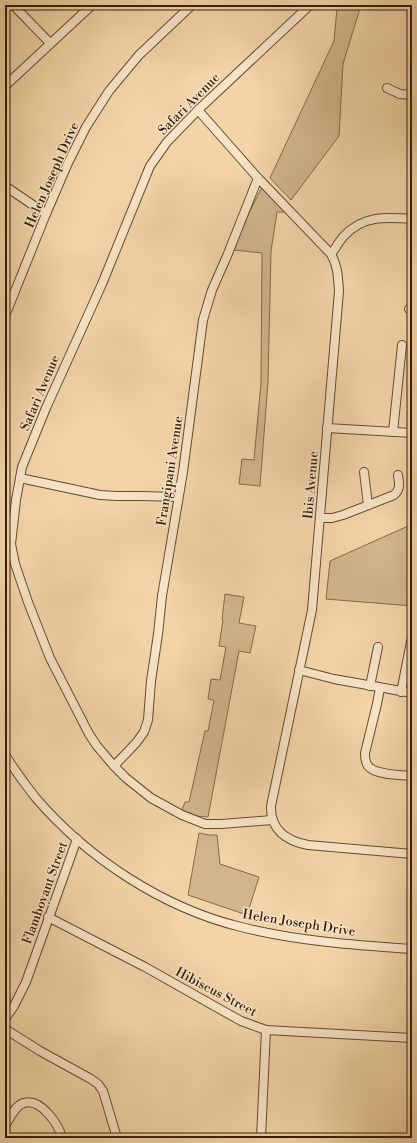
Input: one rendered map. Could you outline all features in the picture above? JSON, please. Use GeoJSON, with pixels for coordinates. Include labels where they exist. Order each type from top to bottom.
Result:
{"type":"FeatureCollection","features":[{"type":"Feature","properties":{"kind":"street"},"geometry":{"type":"LineString","coordinates":[[13,5],[50,43]]}},
{"type":"Feature","properties":{"kind":"street"},"geometry":{"type":"LineString","coordinates":[[5,86],[92,5]]}},
{"type":"Feature","properties":{"kind":"street","name":"Helen Joseph Drive"},"geometry":{"type":"LineString","coordinates":[[5,316],[46,214],[68,163],[86,127],[109,91],[139,55],[192,5]]}},
{"type":"Feature","properties":{"kind":"street","name":"Safari Avenue"},"geometry":{"type":"LineString","coordinates":[[272,820],[205,824],[175,812],[151,798],[114,766],[97,746],[82,723],[50,658],[15,564],[11,537],[22,467],[46,408],[102,284],[150,166],[167,142],[198,110],[310,5]]}},
{"type":"Feature","properties":{"kind":"street"},"geometry":{"type":"LineString","coordinates":[[387,88],[400,94],[412,96]]}},
{"type":"Feature","properties":{"kind":"street","name":"Ibis Avenue"},"geometry":{"type":"LineString","coordinates":[[198,110],[258,178],[331,254],[335,259],[338,271],[339,291],[312,610],[271,806],[272,820]]}},
{"type":"Feature","properties":{"kind":"street","name":"Frangipani Avenue"},"geometry":{"type":"LineString","coordinates":[[114,766],[136,743],[144,732],[148,720],[151,681],[162,596],[183,472],[201,332],[212,290],[258,178]]}},
{"type":"Feature","properties":{"kind":"street"},"geometry":{"type":"LineString","coordinates":[[5,186],[46,214]]}},
{"type":"Feature","properties":{"kind":"street"},"geometry":{"type":"LineString","coordinates":[[331,254],[344,236],[359,224],[369,220],[390,217],[412,219]]}},
{"type":"Feature","properties":{"kind":"street"},"geometry":{"type":"LineString","coordinates":[[393,432],[402,345]]}},
{"type":"Feature","properties":{"kind":"street"},"geometry":{"type":"LineString","coordinates":[[327,428],[412,433]]}},
{"type":"Feature","properties":{"kind":"street"},"geometry":{"type":"LineString","coordinates":[[364,472],[368,504]]}},
{"type":"Feature","properties":{"kind":"street"},"geometry":{"type":"LineString","coordinates":[[320,518],[337,517],[394,494],[399,488],[398,475]]}},
{"type":"Feature","properties":{"kind":"street"},"geometry":{"type":"LineString","coordinates":[[20,478],[116,496],[178,497]]}},
{"type":"Feature","properties":{"kind":"street"},"geometry":{"type":"LineString","coordinates":[[401,692],[412,637]]}},
{"type":"Feature","properties":{"kind":"street"},"geometry":{"type":"LineString","coordinates":[[370,686],[378,647]]}},
{"type":"Feature","properties":{"kind":"street"},"geometry":{"type":"LineString","coordinates":[[299,670],[334,679],[412,694]]}},
{"type":"Feature","properties":{"kind":"street"},"geometry":{"type":"LineString","coordinates":[[380,688],[365,753],[366,761],[369,767],[383,773],[412,776]]}},
{"type":"Feature","properties":{"kind":"street","name":"Helen Joseph Drive"},"geometry":{"type":"LineString","coordinates":[[5,755],[34,796],[76,839],[120,872],[159,896],[210,918],[241,927],[335,943],[412,949]]}},
{"type":"Feature","properties":{"kind":"street"},"geometry":{"type":"LineString","coordinates":[[272,820],[282,834],[299,844],[412,854]]}},
{"type":"Feature","properties":{"kind":"street","name":"Flamboyant Street"},"geometry":{"type":"LineString","coordinates":[[5,1019],[14,1006],[26,982],[76,839]]}},
{"type":"Feature","properties":{"kind":"street","name":"Hibiscus Street"},"geometry":{"type":"LineString","coordinates":[[48,917],[145,967],[241,1021],[266,1030],[412,1038]]}},
{"type":"Feature","properties":{"kind":"street"},"geometry":{"type":"LineString","coordinates":[[5,1029],[98,1084],[103,1091],[117,1138]]}},
{"type":"Feature","properties":{"kind":"street"},"geometry":{"type":"LineString","coordinates":[[261,1138],[266,1030]]}},
{"type":"Feature","properties":{"kind":"street"},"geometry":{"type":"LineString","coordinates":[[5,1126],[20,1105],[25,1102],[32,1102],[48,1113],[56,1123],[62,1138]]}},
{"type":"Feature","properties":{"kind":"shaded area"},"geometry":{"type":"Polygon","coordinates":[[[337,5],[361,5],[343,64],[339,136],[291,200],[270,178],[334,41],[337,5]]]}},
{"type":"Feature","properties":{"kind":"shaded area"},"geometry":{"type":"Polygon","coordinates":[[[262,187],[288,212],[277,212],[271,251],[268,382],[260,486],[239,484],[242,459],[254,460],[261,382],[262,253],[233,250],[262,187]]]}},
{"type":"Feature","properties":{"kind":"shaded area"},"geometry":{"type":"Polygon","coordinates":[[[408,526],[412,527],[412,606],[326,599],[330,561],[408,526]]]}},
{"type":"Feature","properties":{"kind":"shaded area"},"geometry":{"type":"Polygon","coordinates":[[[225,594],[244,597],[239,623],[256,626],[250,653],[239,651],[208,817],[197,816],[182,810],[185,802],[189,802],[205,731],[208,731],[214,700],[208,699],[211,679],[220,680],[226,647],[219,646],[225,594]]]}},
{"type":"Feature","properties":{"kind":"shaded area"},"geometry":{"type":"Polygon","coordinates":[[[199,833],[217,835],[220,864],[259,877],[247,915],[188,895],[199,833]]]}}]}
